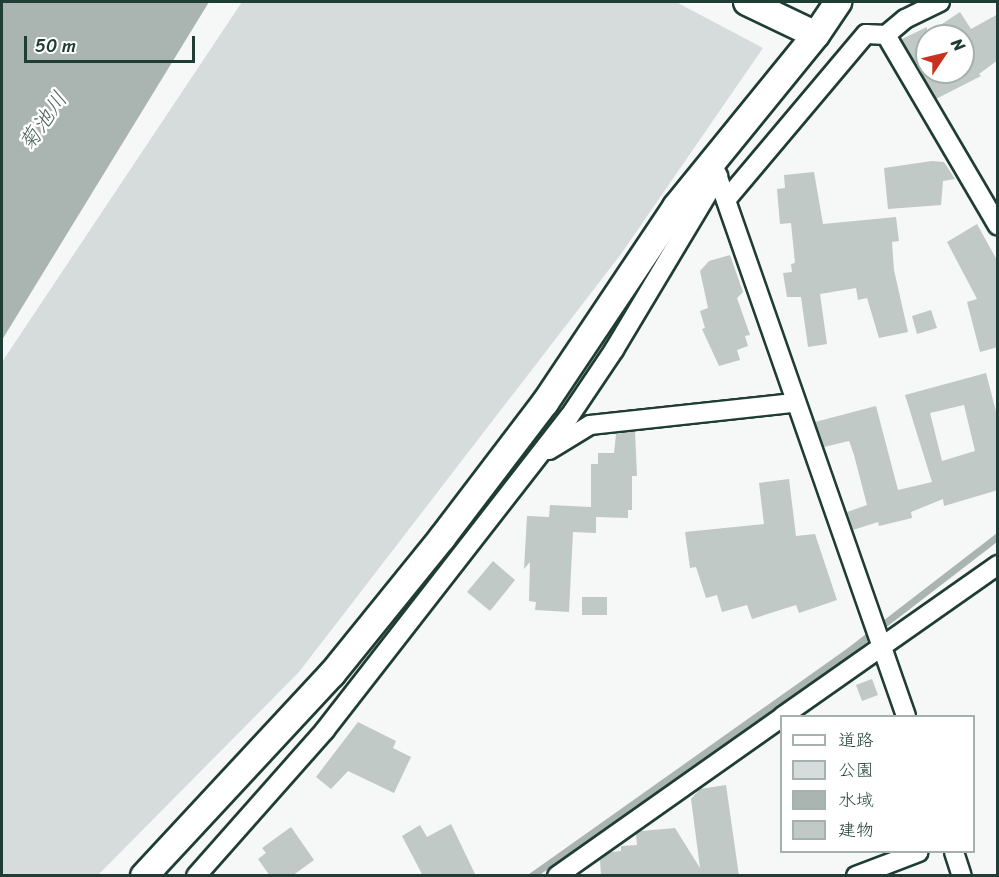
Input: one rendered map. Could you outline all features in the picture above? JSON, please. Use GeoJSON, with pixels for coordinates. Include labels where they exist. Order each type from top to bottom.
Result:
{"type":"FeatureCollection","features":[{"type":"Feature","properties":{"kind":"street"},"geometry":{"type":"LineString","coordinates":[[747,2],[816,35]]}},
{"type":"Feature","properties":{"kind":"street"},"geometry":{"type":"LineString","coordinates":[[196,876],[325,730],[541,455],[614,350],[715,171],[838,2]]}},
{"type":"Feature","properties":{"kind":"street"},"geometry":{"type":"LineString","coordinates":[[726,200],[866,34],[886,35],[905,19],[940,2]]}},
{"type":"Feature","properties":{"kind":"street"},"geometry":{"type":"LineString","coordinates":[[886,35],[998,226]]}},
{"type":"Feature","properties":{"kind":"street"},"geometry":{"type":"LineString","coordinates":[[715,171],[794,403],[905,715]]}},
{"type":"Feature","properties":{"kind":"street"},"geometry":{"type":"LineString","coordinates":[[144,876],[332,674],[539,412],[676,207],[715,171]]}},
{"type":"Feature","properties":{"kind":"street"},"geometry":{"type":"LineString","coordinates":[[541,455],[590,425],[794,403]]}},
{"type":"Feature","properties":{"kind":"street"},"geometry":{"type":"LineString","coordinates":[[785,715],[998,565]]}},
{"type":"Feature","properties":{"kind":"street"},"geometry":{"type":"LineString","coordinates":[[557,876],[780,718]]}},
{"type":"Feature","properties":{"kind":"street"},"geometry":{"type":"LineString","coordinates":[[856,876],[916,853]]}},
{"type":"Feature","properties":{"kind":"street"},"geometry":{"type":"LineString","coordinates":[[954,853],[962,876]]}},
{"type":"Feature","properties":{"kind":"green space"},"geometry":{"type":"Polygon","coordinates":[[[242,2],[676,2],[763,48],[621,254],[299,672],[98,875],[2,875],[2,362],[242,2]]]}},
{"type":"Feature","properties":{"kind":"water","name":"菊池川"},"geometry":{"type":"Polygon","coordinates":[[[2,2],[209,2],[2,340],[2,2]]]}},
{"type":"Feature","properties":{"kind":"building"},"geometry":{"type":"Polygon","coordinates":[[[960,12],[968,24],[942,24],[960,12]]]}},
{"type":"Feature","properties":{"kind":"building"},"geometry":{"type":"Polygon","coordinates":[[[998,14],[998,60],[979,74],[981,76],[975,79],[975,27],[998,14]]]}},
{"type":"Feature","properties":{"kind":"building"},"geometry":{"type":"Polygon","coordinates":[[[915,33],[915,62],[902,39],[915,33]]]}},
{"type":"Feature","properties":{"kind":"building"},"geometry":{"type":"Polygon","coordinates":[[[928,84],[965,84],[936,99],[928,84]]]}},
{"type":"Feature","properties":{"kind":"building"},"geometry":{"type":"Polygon","coordinates":[[[932,161],[944,162],[955,179],[943,181],[941,205],[888,209],[884,168],[932,161]]]}},
{"type":"Feature","properties":{"kind":"building"},"geometry":{"type":"Polygon","coordinates":[[[814,172],[823,224],[896,217],[899,241],[892,242],[894,270],[908,332],[879,338],[867,298],[858,300],[856,288],[820,294],[827,344],[808,347],[801,297],[787,297],[783,273],[792,272],[791,264],[795,263],[791,223],[780,224],[777,189],[785,188],[784,175],[814,172]]]}},
{"type":"Feature","properties":{"kind":"building"},"geometry":{"type":"Polygon","coordinates":[[[977,224],[998,262],[998,347],[980,352],[967,302],[977,299],[947,242],[977,224]]]}},
{"type":"Feature","properties":{"kind":"building"},"geometry":{"type":"Polygon","coordinates":[[[730,255],[743,292],[737,298],[750,335],[745,336],[748,346],[737,350],[740,360],[719,366],[702,329],[705,328],[700,311],[708,308],[700,271],[709,261],[730,255]]]}},
{"type":"Feature","properties":{"kind":"building"},"geometry":{"type":"Polygon","coordinates":[[[931,310],[937,328],[917,334],[912,316],[931,310]]]}},
{"type":"Feature","properties":{"kind":"building"},"geometry":{"type":"Polygon","coordinates":[[[986,373],[998,419],[998,490],[944,506],[943,499],[911,512],[912,518],[879,526],[878,522],[853,530],[847,512],[867,505],[854,455],[849,441],[824,447],[815,422],[876,406],[898,490],[932,482],[905,395],[986,373]],[[964,405],[930,413],[942,461],[975,451],[964,405]]]}},
{"type":"Feature","properties":{"kind":"building"},"geometry":{"type":"Polygon","coordinates":[[[635,431],[637,476],[632,476],[632,510],[628,510],[628,518],[596,517],[596,533],[573,532],[569,612],[535,610],[536,602],[529,601],[530,562],[524,569],[527,516],[549,517],[550,505],[591,507],[591,464],[598,464],[598,453],[614,453],[616,434],[635,431]]]}},
{"type":"Feature","properties":{"kind":"building"},"geometry":{"type":"Polygon","coordinates":[[[789,479],[796,536],[815,534],[837,600],[799,613],[796,605],[752,619],[747,605],[722,612],[717,595],[706,598],[696,567],[690,568],[685,532],[764,524],[759,483],[789,479]]]}},
{"type":"Feature","properties":{"kind":"building"},"geometry":{"type":"Polygon","coordinates":[[[493,561],[515,580],[490,611],[467,592],[493,561]]]}},
{"type":"Feature","properties":{"kind":"building"},"geometry":{"type":"Polygon","coordinates":[[[582,597],[607,597],[607,615],[582,615],[582,597]]]}},
{"type":"Feature","properties":{"kind":"building"},"geometry":{"type":"Polygon","coordinates":[[[872,679],[878,695],[862,701],[856,685],[872,679]]]}},
{"type":"Feature","properties":{"kind":"building"},"geometry":{"type":"Polygon","coordinates":[[[358,722],[396,741],[393,748],[411,757],[394,793],[348,771],[331,789],[316,777],[358,722]]]}},
{"type":"Feature","properties":{"kind":"building"},"geometry":{"type":"Polygon","coordinates":[[[726,785],[739,876],[601,876],[600,860],[611,852],[621,851],[621,846],[637,845],[636,834],[641,831],[675,828],[700,868],[691,799],[700,789],[726,785]]]}},
{"type":"Feature","properties":{"kind":"building"},"geometry":{"type":"Polygon","coordinates":[[[451,824],[476,876],[423,876],[402,836],[420,825],[427,837],[451,824]]]}},
{"type":"Feature","properties":{"kind":"building"},"geometry":{"type":"Polygon","coordinates":[[[291,827],[314,860],[292,876],[270,876],[258,859],[266,853],[262,848],[291,827]]]}},
{"type":"Feature","properties":{"kind":"waterway"},"geometry":{"type":"LineString","coordinates":[[531,876],[846,653],[998,536]]}}]}
